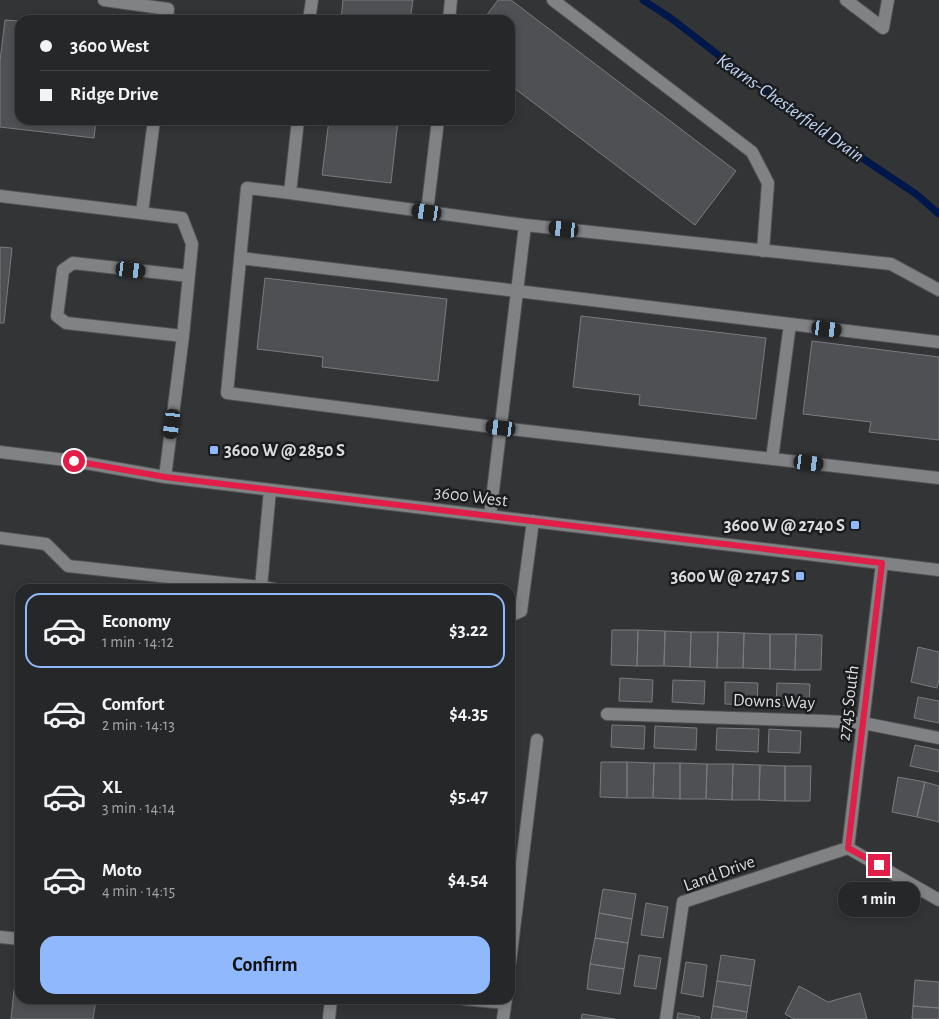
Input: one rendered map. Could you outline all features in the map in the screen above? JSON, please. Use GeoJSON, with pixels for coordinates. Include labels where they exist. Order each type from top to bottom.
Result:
{"type":"FeatureCollection","features":[{"type":"Feature","properties":{"kind":"street"},"geometry":{"type":"LineString","coordinates":[[104,0],[168,9],[167,15]]}},
{"type":"Feature","properties":{"kind":"street"},"geometry":{"type":"LineString","coordinates":[[310,15],[312,0]]}},
{"type":"Feature","properties":{"kind":"street"},"geometry":{"type":"LineString","coordinates":[[450,15],[451,0]]}},
{"type":"Feature","properties":{"kind":"street"},"geometry":{"type":"LineString","coordinates":[[553,0],[752,152],[768,183],[763,251]]}},
{"type":"Feature","properties":{"kind":"street"},"geometry":{"type":"LineString","coordinates":[[846,0],[883,28],[888,0]]}},
{"type":"Feature","properties":{"kind":"street"},"geometry":{"type":"LineString","coordinates":[[142,213],[153,125]]}},
{"type":"Feature","properties":{"kind":"street"},"geometry":{"type":"LineString","coordinates":[[290,193],[297,125]]}},
{"type":"Feature","properties":{"kind":"street"},"geometry":{"type":"LineString","coordinates":[[427,212],[437,125]]}},
{"type":"Feature","properties":{"kind":"street"},"geometry":{"type":"LineString","coordinates":[[939,290],[891,264],[525,225],[247,188],[227,393],[501,428],[939,478]]}},
{"type":"Feature","properties":{"kind":"street"},"geometry":{"type":"LineString","coordinates":[[0,196],[182,218],[192,244],[165,477]]}},
{"type":"Feature","properties":{"kind":"street"},"geometry":{"type":"LineString","coordinates":[[490,516],[525,225]]}},
{"type":"Feature","properties":{"kind":"street"},"geometry":{"type":"LineString","coordinates":[[240,258],[939,342]]}},
{"type":"Feature","properties":{"kind":"street"},"geometry":{"type":"LineString","coordinates":[[182,336],[66,323],[57,316],[63,270],[74,263],[189,276]]}},
{"type":"Feature","properties":{"kind":"street"},"geometry":{"type":"LineString","coordinates":[[772,459],[790,324]]}},
{"type":"Feature","properties":{"kind":"street","name":"3600 West"},"geometry":{"type":"LineString","coordinates":[[0,452],[74,461],[165,477],[939,570]]}},
{"type":"Feature","properties":{"kind":"street"},"geometry":{"type":"LineString","coordinates":[[265,584],[270,490]]}},
{"type":"Feature","properties":{"kind":"street"},"geometry":{"type":"LineString","coordinates":[[515,614],[521,611],[533,521]]}},
{"type":"Feature","properties":{"kind":"street"},"geometry":{"type":"LineString","coordinates":[[0,538],[46,544],[68,566],[229,584]]}},
{"type":"Feature","properties":{"kind":"street","name":"2745 South"},"geometry":{"type":"LineString","coordinates":[[848,848],[882,563]]}},
{"type":"Feature","properties":{"kind":"street","name":"Downs Way"},"geometry":{"type":"LineString","coordinates":[[607,714],[824,721],[863,724],[939,738]]}},
{"type":"Feature","properties":{"kind":"street"},"geometry":{"type":"LineString","coordinates":[[515,921],[537,740]]}},
{"type":"Feature","properties":{"kind":"street"},"geometry":{"type":"LineString","coordinates":[[848,848],[939,900]]}},
{"type":"Feature","properties":{"kind":"street","name":"Land Drive"},"geometry":{"type":"LineString","coordinates":[[666,1019],[683,902],[848,848]]}},
{"type":"Feature","properties":{"kind":"street"},"geometry":{"type":"LineString","coordinates":[[0,937],[15,938]]}},
{"type":"Feature","properties":{"kind":"street"},"geometry":{"type":"LineString","coordinates":[[329,1019],[330,1004]]}},
{"type":"Feature","properties":{"kind":"street"},"geometry":{"type":"LineString","coordinates":[[503,1019],[505,1004]]}},
{"type":"Feature","properties":{"kind":"building"},"geometry":{"type":"Polygon","coordinates":[[[343,0],[413,0],[411,15],[342,15],[343,0]]]}},
{"type":"Feature","properties":{"kind":"building"},"geometry":{"type":"Polygon","coordinates":[[[498,0],[511,0],[736,171],[695,225],[515,89],[515,15],[487,15],[498,0]]]}},
{"type":"Feature","properties":{"kind":"building"},"geometry":{"type":"Polygon","coordinates":[[[5,20],[15,21],[15,125],[95,125],[94,138],[0,127],[0,61],[5,20]]]}},
{"type":"Feature","properties":{"kind":"building"},"geometry":{"type":"Polygon","coordinates":[[[328,125],[397,125],[391,183],[322,175],[328,125]]]}},
{"type":"Feature","properties":{"kind":"building"},"geometry":{"type":"Polygon","coordinates":[[[0,247],[12,248],[4,323],[0,323],[0,247]]]}},
{"type":"Feature","properties":{"kind":"building"},"geometry":{"type":"Polygon","coordinates":[[[265,278],[447,299],[438,381],[322,367],[323,357],[257,349],[265,278]]]}},
{"type":"Feature","properties":{"kind":"building"},"geometry":{"type":"Polygon","coordinates":[[[581,316],[766,338],[756,419],[639,405],[640,395],[573,387],[581,316]]]}},
{"type":"Feature","properties":{"kind":"building"},"geometry":{"type":"Polygon","coordinates":[[[812,341],[939,357],[939,440],[869,432],[871,422],[803,414],[812,341]]]}},
{"type":"Feature","properties":{"kind":"building"},"geometry":{"type":"Polygon","coordinates":[[[612,630],[638,630],[637,666],[611,665],[612,630]]]}},
{"type":"Feature","properties":{"kind":"building"},"geometry":{"type":"Polygon","coordinates":[[[638,630],[665,631],[664,666],[637,666],[638,630]]]}},
{"type":"Feature","properties":{"kind":"building"},"geometry":{"type":"Polygon","coordinates":[[[665,631],[691,632],[690,667],[664,666],[665,631]]]}},
{"type":"Feature","properties":{"kind":"building"},"geometry":{"type":"Polygon","coordinates":[[[691,632],[718,632],[717,668],[690,667],[691,632]]]}},
{"type":"Feature","properties":{"kind":"building"},"geometry":{"type":"Polygon","coordinates":[[[718,632],[744,633],[743,668],[717,668],[718,632]]]}},
{"type":"Feature","properties":{"kind":"building"},"geometry":{"type":"Polygon","coordinates":[[[744,633],[770,634],[770,669],[743,668],[744,633]]]}},
{"type":"Feature","properties":{"kind":"building"},"geometry":{"type":"Polygon","coordinates":[[[770,634],[796,634],[795,670],[770,669],[770,634]]]}},
{"type":"Feature","properties":{"kind":"building"},"geometry":{"type":"Polygon","coordinates":[[[796,634],[822,635],[821,670],[795,670],[796,634]]]}},
{"type":"Feature","properties":{"kind":"building"},"geometry":{"type":"Polygon","coordinates":[[[918,647],[939,652],[937,688],[911,682],[918,647]]]}},
{"type":"Feature","properties":{"kind":"building"},"geometry":{"type":"Polygon","coordinates":[[[620,678],[653,680],[652,702],[619,701],[620,678]]]}},
{"type":"Feature","properties":{"kind":"building"},"geometry":{"type":"Polygon","coordinates":[[[673,680],[705,681],[704,704],[672,702],[673,680]]]}},
{"type":"Feature","properties":{"kind":"building"},"geometry":{"type":"Polygon","coordinates":[[[725,682],[758,683],[757,705],[725,704],[725,682]]]}},
{"type":"Feature","properties":{"kind":"building"},"geometry":{"type":"Polygon","coordinates":[[[777,683],[810,684],[809,707],[776,705],[777,683]]]}},
{"type":"Feature","properties":{"kind":"building"},"geometry":{"type":"Polygon","coordinates":[[[918,697],[939,701],[939,723],[914,718],[918,697]]]}},
{"type":"Feature","properties":{"kind":"building"},"geometry":{"type":"Polygon","coordinates":[[[612,725],[645,726],[644,749],[611,747],[612,725]]]}},
{"type":"Feature","properties":{"kind":"building"},"geometry":{"type":"Polygon","coordinates":[[[655,726],[697,728],[696,750],[654,748],[655,726]]]}},
{"type":"Feature","properties":{"kind":"building"},"geometry":{"type":"Polygon","coordinates":[[[717,728],[759,729],[758,752],[716,750],[717,728]]]}},
{"type":"Feature","properties":{"kind":"building"},"geometry":{"type":"Polygon","coordinates":[[[769,729],[801,731],[800,753],[768,752],[769,729]]]}},
{"type":"Feature","properties":{"kind":"building"},"geometry":{"type":"Polygon","coordinates":[[[915,745],[939,750],[939,772],[910,766],[915,745]]]}},
{"type":"Feature","properties":{"kind":"building"},"geometry":{"type":"Polygon","coordinates":[[[601,762],[627,762],[627,798],[600,797],[601,762]]]}},
{"type":"Feature","properties":{"kind":"building"},"geometry":{"type":"Polygon","coordinates":[[[627,762],[654,763],[653,798],[627,798],[627,762]]]}},
{"type":"Feature","properties":{"kind":"building"},"geometry":{"type":"Polygon","coordinates":[[[654,763],[680,763],[680,799],[653,798],[654,763]]]}},
{"type":"Feature","properties":{"kind":"building"},"geometry":{"type":"Polygon","coordinates":[[[680,763],[707,764],[706,799],[680,799],[680,763]]]}},
{"type":"Feature","properties":{"kind":"building"},"geometry":{"type":"Polygon","coordinates":[[[707,764],[733,764],[732,800],[706,799],[707,764]]]}},
{"type":"Feature","properties":{"kind":"building"},"geometry":{"type":"Polygon","coordinates":[[[733,764],[760,765],[759,800],[732,800],[733,764]]]}},
{"type":"Feature","properties":{"kind":"building"},"geometry":{"type":"Polygon","coordinates":[[[760,765],[785,766],[785,801],[759,800],[760,765]]]}},
{"type":"Feature","properties":{"kind":"building"},"geometry":{"type":"Polygon","coordinates":[[[785,766],[811,766],[810,801],[785,801],[785,766]]]}},
{"type":"Feature","properties":{"kind":"building"},"geometry":{"type":"Polygon","coordinates":[[[898,777],[925,782],[917,817],[892,812],[898,777]]]}},
{"type":"Feature","properties":{"kind":"building"},"geometry":{"type":"Polygon","coordinates":[[[925,782],[939,786],[939,822],[917,817],[925,782]]]}},
{"type":"Feature","properties":{"kind":"building"},"geometry":{"type":"Polygon","coordinates":[[[603,889],[636,894],[632,919],[599,913],[603,889]]]}},
{"type":"Feature","properties":{"kind":"building"},"geometry":{"type":"Polygon","coordinates":[[[646,903],[668,907],[663,938],[641,935],[646,903]]]}},
{"type":"Feature","properties":{"kind":"building"},"geometry":{"type":"Polygon","coordinates":[[[599,913],[632,919],[628,943],[595,938],[599,913]]]}},
{"type":"Feature","properties":{"kind":"building"},"geometry":{"type":"Polygon","coordinates":[[[595,938],[628,943],[624,969],[590,964],[595,938]]]}},
{"type":"Feature","properties":{"kind":"building"},"geometry":{"type":"Polygon","coordinates":[[[639,955],[661,958],[656,989],[634,986],[639,955]]]}},
{"type":"Feature","properties":{"kind":"building"},"geometry":{"type":"Polygon","coordinates":[[[721,955],[755,960],[751,986],[717,981],[721,955]]]}},
{"type":"Feature","properties":{"kind":"building"},"geometry":{"type":"Polygon","coordinates":[[[686,962],[707,965],[703,997],[681,993],[686,962]]]}},
{"type":"Feature","properties":{"kind":"building"},"geometry":{"type":"Polygon","coordinates":[[[590,964],[624,969],[620,994],[587,989],[590,964]]]}},
{"type":"Feature","properties":{"kind":"building"},"geometry":{"type":"Polygon","coordinates":[[[915,980],[939,982],[939,1008],[913,1006],[915,980]]]}},
{"type":"Feature","properties":{"kind":"building"},"geometry":{"type":"Polygon","coordinates":[[[717,981],[751,986],[747,1012],[713,1006],[717,981]]]}},
{"type":"Feature","properties":{"kind":"building"},"geometry":{"type":"Polygon","coordinates":[[[799,986],[828,1002],[860,993],[867,1019],[794,1019],[785,1014],[799,986]]]}},
{"type":"Feature","properties":{"kind":"building"},"geometry":{"type":"Polygon","coordinates":[[[14,990],[15,1004],[95,1004],[93,1019],[11,1019],[14,990]]]}},
{"type":"Feature","properties":{"kind":"building"},"geometry":{"type":"Polygon","coordinates":[[[713,1006],[747,1012],[746,1019],[711,1019],[713,1006]]]}},
{"type":"Feature","properties":{"kind":"building"},"geometry":{"type":"Polygon","coordinates":[[[913,1006],[939,1008],[939,1019],[912,1019],[913,1006]]]}},
{"type":"Feature","properties":{"kind":"building"},"geometry":{"type":"Polygon","coordinates":[[[678,1013],[700,1017],[699,1019],[677,1019],[678,1013]]]}},
{"type":"Feature","properties":{"kind":"building"},"geometry":{"type":"Polygon","coordinates":[[[582,1014],[615,1019],[581,1019],[582,1014]]]}},
{"type":"Feature","properties":{"kind":"waterway","name":"Kearns-Chesterfield Drain"},"geometry":{"type":"LineString","coordinates":[[643,0],[672,19],[784,106],[916,194],[939,214]]}},
{"type":"Feature","properties":{"kind":"place","name":"3600 W @ 2850 S"},"geometry":{"type":"Point","coordinates":[214,450]}},
{"type":"Feature","properties":{"kind":"place","name":"3600 W @ 2740 S"},"geometry":{"type":"Point","coordinates":[855,525]}},
{"type":"Feature","properties":{"kind":"place","name":"3600 W @ 2747 S"},"geometry":{"type":"Point","coordinates":[800,576]}},
{"type":"Feature","properties":{"kind":"route"},"geometry":{"type":"LineString","coordinates":[[74,461],[165,477],[882,563],[848,848],[879,865]]}}]}
